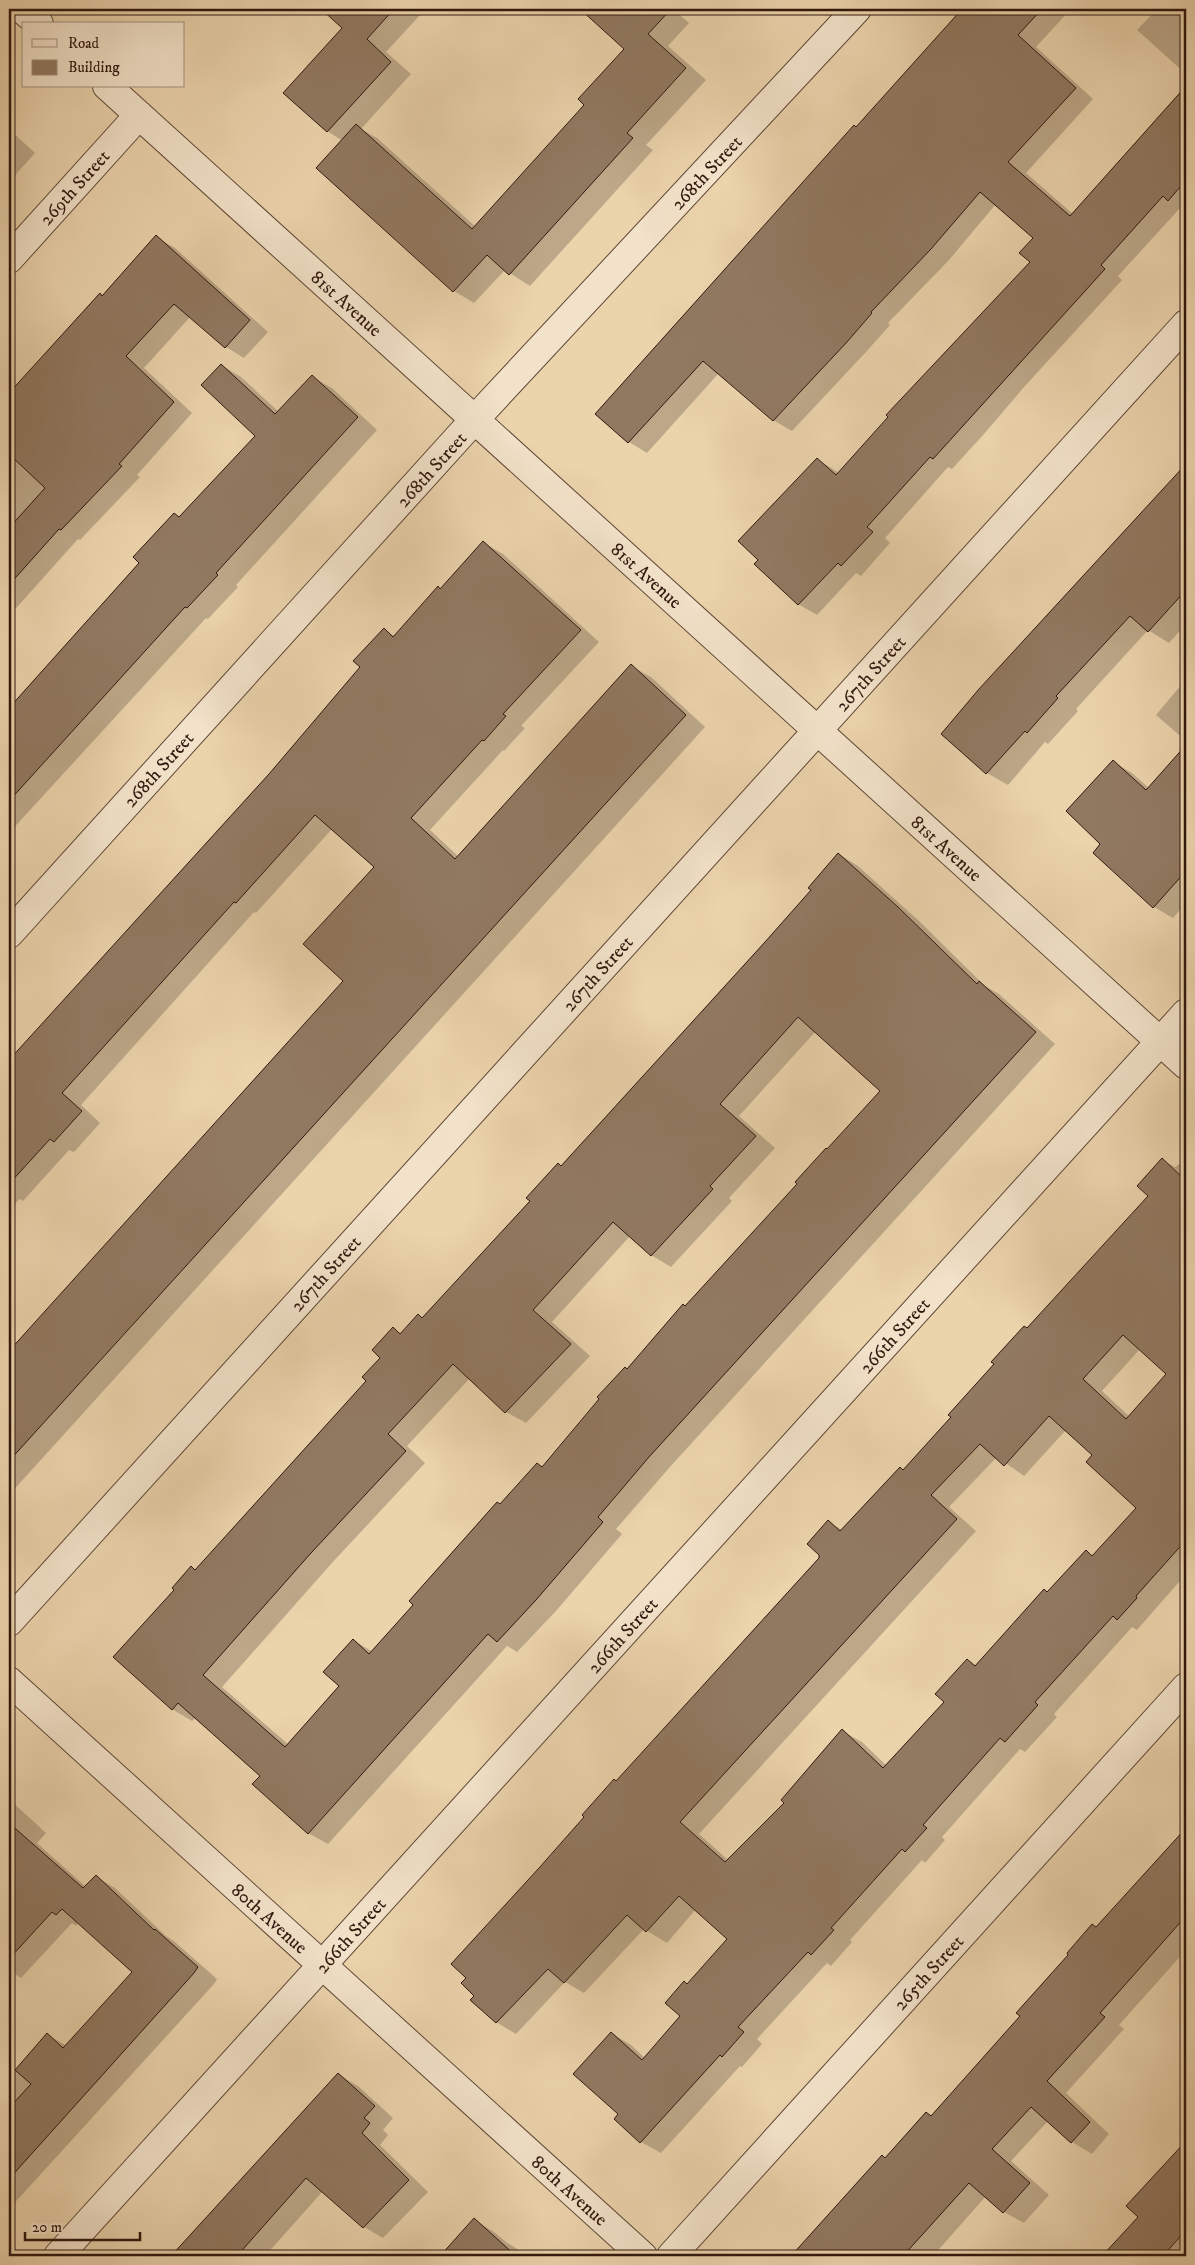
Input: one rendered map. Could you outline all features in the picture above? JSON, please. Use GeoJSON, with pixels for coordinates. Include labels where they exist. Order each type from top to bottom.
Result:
{"type":"FeatureCollection","features":[{"type":"Feature","properties":{"kind":"street"},"geometry":{"type":"LineString","coordinates":[[22,9],[36,22]]}},
{"type":"Feature","properties":{"kind":"street","name":"268th Street"},"geometry":{"type":"LineString","coordinates":[[9,934],[476,420],[857,9]]}},
{"type":"Feature","properties":{"kind":"street","name":"81st Avenue"},"geometry":{"type":"LineString","coordinates":[[109,88],[1186,1065]]}},
{"type":"Feature","properties":{"kind":"street","name":"269th Street"},"geometry":{"type":"LineString","coordinates":[[9,259],[139,115]]}},
{"type":"Feature","properties":{"kind":"street","name":"267th Street"},"geometry":{"type":"LineString","coordinates":[[9,1622],[1186,324]]}},
{"type":"Feature","properties":{"kind":"street","name":"266th Street"},"geometry":{"type":"LineString","coordinates":[[58,2256],[1186,1013]]}},
{"type":"Feature","properties":{"kind":"street","name":"80th Avenue"},"geometry":{"type":"LineString","coordinates":[[9,1681],[643,2256]]}},
{"type":"Feature","properties":{"kind":"street","name":"265th Street"},"geometry":{"type":"LineString","coordinates":[[671,2256],[1186,1688]]}},
{"type":"Feature","properties":{"kind":"building"},"geometry":{"type":"Polygon","coordinates":[[[321,9],[394,9],[367,39],[391,62],[327,132],[283,93],[342,28],[321,9]]]}},
{"type":"Feature","properties":{"kind":"building"},"geometry":{"type":"Polygon","coordinates":[[[580,9],[671,9],[648,34],[686,68],[627,133],[633,138],[509,275],[487,255],[453,292],[316,168],[356,124],[472,229],[584,105],[578,99],[624,49],[580,9]]]}},
{"type":"Feature","properties":{"kind":"building"},"geometry":{"type":"Polygon","coordinates":[[[962,9],[1042,9],[1018,35],[1076,88],[1008,162],[1070,216],[1186,86],[1186,180],[1168,201],[1163,196],[1101,265],[1105,269],[933,459],[930,457],[867,527],[873,532],[841,566],[838,563],[798,605],[754,564],[758,560],[738,541],[817,458],[836,475],[888,417],[886,415],[1030,262],[1019,253],[1033,238],[980,192],[931,249],[871,312],[847,342],[773,421],[703,361],[628,443],[595,414],[854,125],[856,127],[962,9]]]}},
{"type":"Feature","properties":{"kind":"building"},"geometry":{"type":"Polygon","coordinates":[[[156,235],[250,320],[225,348],[174,304],[126,356],[174,402],[119,464],[122,466],[61,530],[59,529],[9,585],[9,528],[45,488],[9,454],[9,393],[100,293],[102,296],[156,235]]]}},
{"type":"Feature","properties":{"kind":"building"},"geometry":{"type":"Polygon","coordinates":[[[221,364],[275,414],[312,375],[358,417],[216,573],[218,575],[187,608],[185,607],[9,801],[9,708],[139,563],[133,557],[174,513],[179,517],[255,436],[201,385],[221,364]]]}},
{"type":"Feature","properties":{"kind":"building"},"geometry":{"type":"Polygon","coordinates":[[[1186,464],[1186,590],[1148,632],[1130,616],[1056,696],[1058,698],[1027,733],[1025,731],[986,774],[941,734],[979,689],[1186,464]]]}},
{"type":"Feature","properties":{"kind":"building"},"geometry":{"type":"Polygon","coordinates":[[[483,541],[581,630],[503,714],[506,716],[484,741],[482,740],[411,818],[455,859],[631,664],[686,715],[9,1461],[9,1351],[343,981],[303,944],[374,867],[315,815],[62,1093],[82,1111],[54,1142],[50,1139],[9,1184],[9,1060],[269,774],[360,667],[353,661],[384,628],[393,637],[438,586],[440,589],[483,541]]]}},
{"type":"Feature","properties":{"kind":"building"},"geometry":{"type":"Polygon","coordinates":[[[1186,745],[1186,871],[1153,908],[1093,853],[1100,844],[1066,811],[1113,760],[1146,790],[1186,745]]]}},
{"type":"Feature","properties":{"kind":"building"},"geometry":{"type":"Polygon","coordinates":[[[838,853],[898,907],[977,984],[979,981],[1036,1032],[649,1457],[598,1517],[603,1522],[536,1600],[497,1642],[488,1634],[308,1834],[252,1784],[260,1776],[178,1703],[172,1710],[113,1657],[174,1590],[172,1588],[191,1566],[195,1570],[366,1381],[362,1377],[380,1358],[372,1350],[393,1327],[400,1334],[418,1314],[422,1318],[530,1201],[526,1198],[558,1163],[561,1166],[765,942],[811,890],[808,888],[838,853]],[[798,1017],[720,1104],[756,1136],[710,1186],[713,1189],[651,1256],[613,1222],[533,1310],[571,1344],[505,1413],[453,1364],[388,1434],[406,1451],[311,1553],[203,1675],[285,1747],[339,1686],[323,1672],[353,1639],[369,1654],[413,1605],[409,1601],[497,1502],[500,1504],[537,1463],[542,1467],[599,1399],[597,1397],[625,1367],[627,1369],[683,1304],[685,1306],[797,1184],[795,1182],[880,1091],[798,1017]]]}},
{"type":"Feature","properties":{"kind":"building"},"geometry":{"type":"Polygon","coordinates":[[[1162,1158],[1186,1181],[1186,1540],[1117,1620],[1113,1616],[1035,1702],[1038,1705],[1005,1742],[1000,1738],[923,1825],[927,1828],[905,1852],[902,1849],[831,1928],[834,1930],[811,1955],[808,1952],[738,2027],[744,2032],[722,2057],[720,2055],[640,2143],[614,2119],[618,2114],[573,2074],[611,2032],[642,2060],[680,2016],[665,2003],[684,1981],[687,1984],[727,1939],[679,1896],[646,1932],[627,1915],[564,1983],[548,1969],[496,2023],[470,2000],[474,1996],[461,1983],[466,1978],[451,1964],[584,1817],[582,1815],[614,1779],[616,1781],[819,1558],[819,1555],[807,1544],[828,1520],[840,1531],[900,1467],[903,1470],[951,1417],[948,1415],[994,1364],[991,1362],[1024,1326],[1027,1328],[1148,1196],[1137,1186],[1162,1158]],[[1123,1335],[1083,1379],[1126,1419],[1166,1374],[1123,1335]],[[1049,1416],[1004,1466],[980,1444],[931,1495],[957,1519],[680,1822],[725,1862],[784,1803],[781,1800],[842,1729],[883,1768],[944,1702],[935,1694],[967,1659],[975,1666],[1044,1589],[1047,1592],[1086,1550],[1092,1556],[1136,1508],[1086,1462],[1092,1455],[1049,1416]]]}},
{"type":"Feature","properties":{"kind":"building"},"geometry":{"type":"Polygon","coordinates":[[[9,1823],[83,1888],[96,1875],[154,1930],[198,1967],[9,2179],[9,2108],[31,2084],[15,2070],[47,2033],[63,2048],[132,1972],[62,1909],[56,1915],[52,1912],[9,1959],[9,1823]]]}},
{"type":"Feature","properties":{"kind":"building"},"geometry":{"type":"Polygon","coordinates":[[[1186,1828],[1186,1916],[1100,2013],[1105,2017],[1047,2081],[1090,2122],[1071,2143],[1031,2107],[992,2149],[1030,2183],[1003,2213],[969,2183],[903,2256],[791,2256],[882,2155],[885,2158],[926,2112],[931,2116],[1020,2016],[1016,2013],[1068,1955],[1067,1953],[1092,1924],[1096,1927],[1186,1828]]]}},
{"type":"Feature","properties":{"kind":"building"},"geometry":{"type":"Polygon","coordinates":[[[338,2073],[375,2106],[364,2118],[370,2123],[362,2133],[409,2180],[363,2228],[306,2178],[237,2256],[171,2256],[338,2073]]]}},
{"type":"Feature","properties":{"kind":"building"},"geometry":{"type":"Polygon","coordinates":[[[1186,2141],[1186,2230],[1163,2256],[1102,2256],[1138,2217],[1126,2206],[1186,2141]]]}},
{"type":"Feature","properties":{"kind":"building"},"geometry":{"type":"Polygon","coordinates":[[[474,2218],[516,2256],[440,2256],[474,2218]]]}}]}
